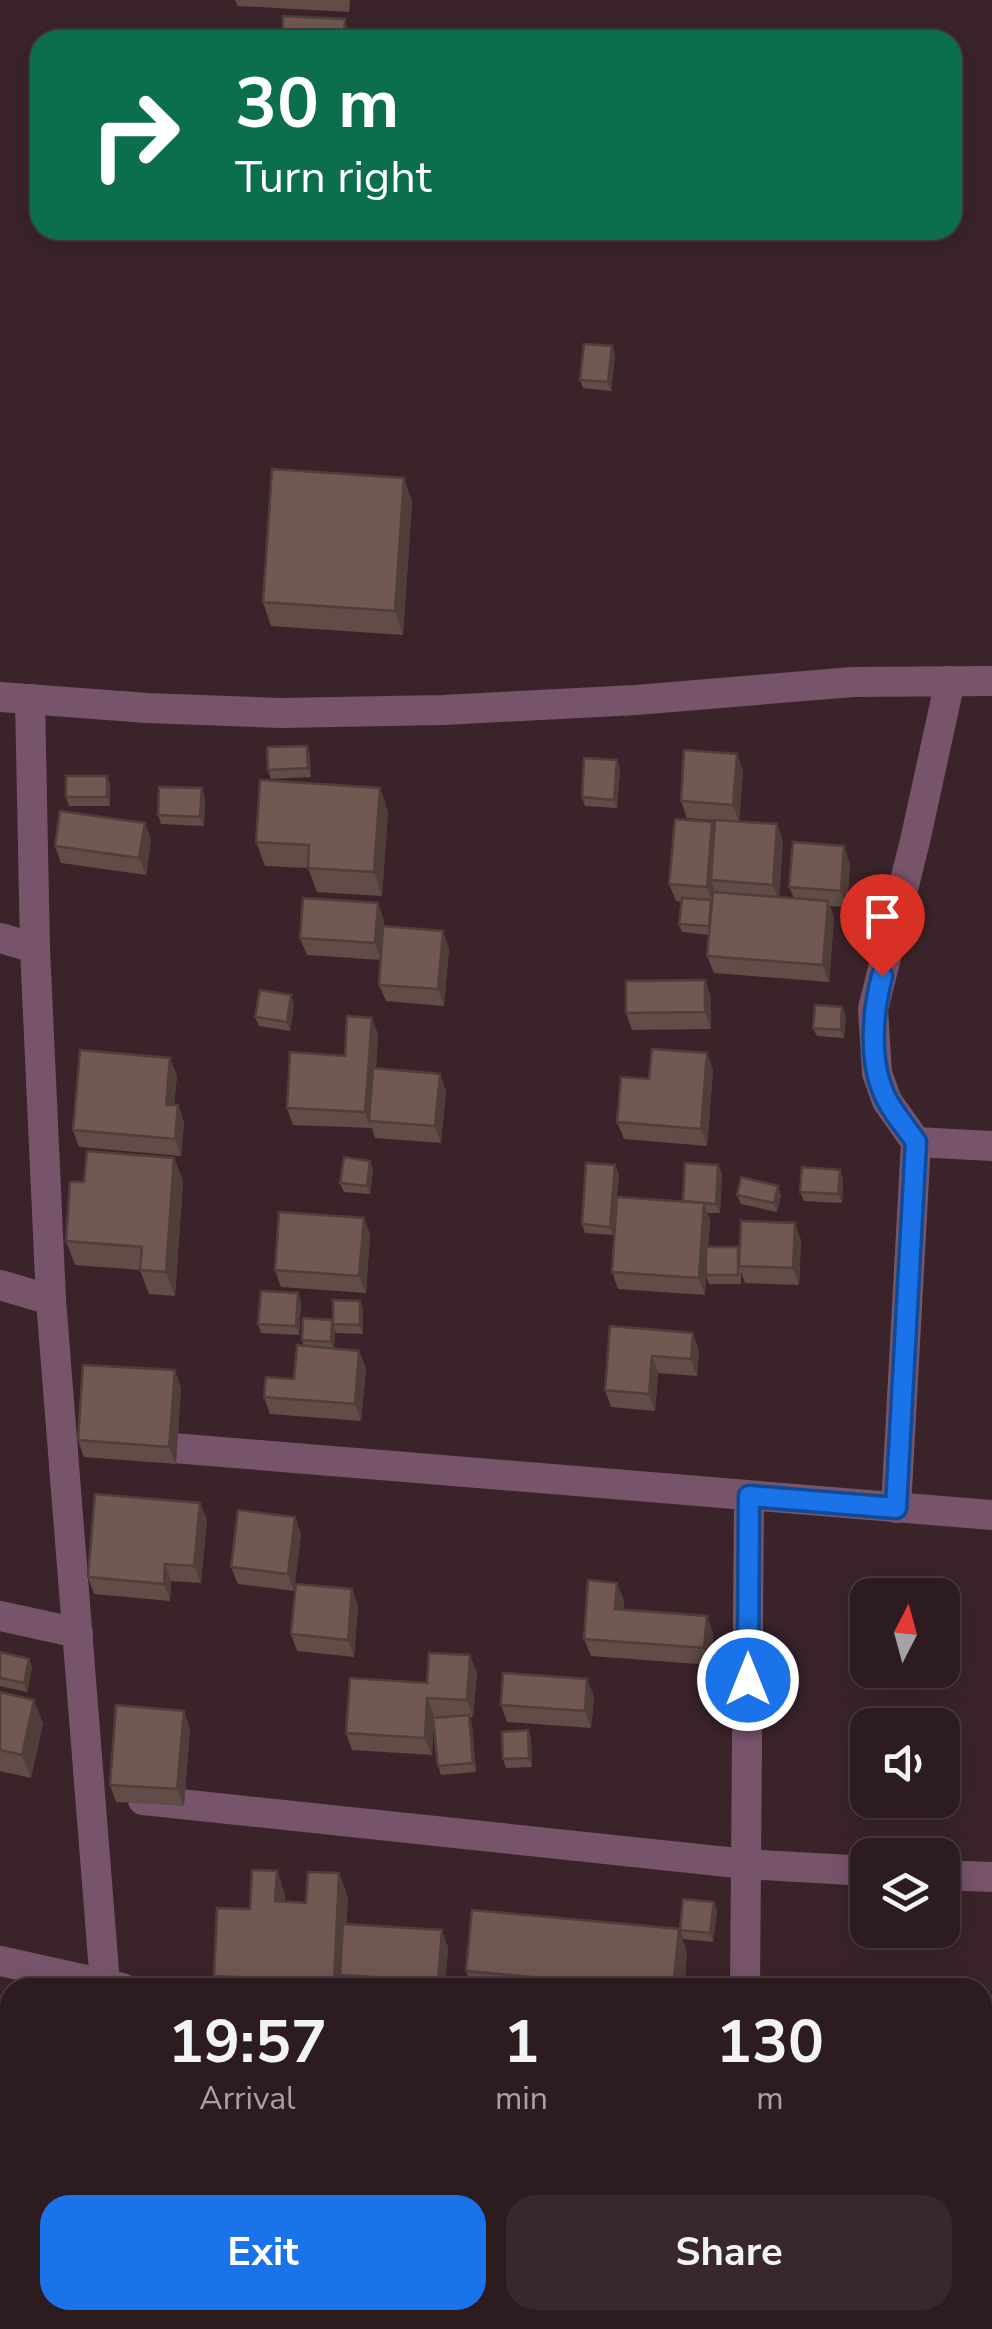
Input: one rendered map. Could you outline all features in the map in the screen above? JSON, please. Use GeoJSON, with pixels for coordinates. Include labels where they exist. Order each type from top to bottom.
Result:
{"type":"FeatureCollection","features":[{"type":"Feature","properties":{"kind":"street"},"geometry":{"type":"LineString","coordinates":[[112,1978],[90,1794],[78,1633],[82,1441],[51,1300],[35,948],[15,698],[261,712],[424,710],[636,700],[853,682],[992,681]]}},
{"type":"Feature","properties":{"kind":"street"},"geometry":{"type":"LineString","coordinates":[[896,1508],[916,1142],[887,1101],[878,1073],[874,1009],[950,682]]}},
{"type":"Feature","properties":{"kind":"street"},"geometry":{"type":"LineString","coordinates":[[0,938],[35,948]]}},
{"type":"Feature","properties":{"kind":"street"},"geometry":{"type":"LineString","coordinates":[[916,1142],[992,1146]]}},
{"type":"Feature","properties":{"kind":"street"},"geometry":{"type":"LineString","coordinates":[[0,1286],[51,1300]]}},
{"type":"Feature","properties":{"kind":"street"},"geometry":{"type":"LineString","coordinates":[[82,1441],[992,1516]]}},
{"type":"Feature","properties":{"kind":"street"},"geometry":{"type":"LineString","coordinates":[[745,1978],[749,1496]]}},
{"type":"Feature","properties":{"kind":"street"},"geometry":{"type":"LineString","coordinates":[[0,1616],[78,1633]]}},
{"type":"Feature","properties":{"kind":"street"},"geometry":{"type":"LineString","coordinates":[[90,1794],[746,1864],[850,1870]]}},
{"type":"Feature","properties":{"kind":"street"},"geometry":{"type":"LineString","coordinates":[[960,1876],[992,1878]]}},
{"type":"Feature","properties":{"kind":"street"},"geometry":{"type":"LineString","coordinates":[[0,1961],[77,1978]]}},
{"type":"Feature","properties":{"kind":"building"},"geometry":{"type":"Polygon","coordinates":[[[283,16],[345,19],[344,30],[282,30],[283,16]]]}},
{"type":"Feature","properties":{"kind":"building"},"geometry":{"type":"Polygon","coordinates":[[[584,344],[612,346],[608,382],[580,380],[584,344]]]}},
{"type":"Feature","properties":{"kind":"building"},"geometry":{"type":"Polygon","coordinates":[[[272,469],[404,478],[395,611],[263,602],[272,469]]]}},
{"type":"Feature","properties":{"kind":"building"},"geometry":{"type":"Polygon","coordinates":[[[307,746],[308,768],[268,770],[267,747],[307,746]]]}},
{"type":"Feature","properties":{"kind":"building"},"geometry":{"type":"Polygon","coordinates":[[[684,750],[737,754],[733,805],[681,801],[684,750]]]}},
{"type":"Feature","properties":{"kind":"building"},"geometry":{"type":"Polygon","coordinates":[[[584,758],[617,760],[614,800],[582,797],[584,758]]]}},
{"type":"Feature","properties":{"kind":"building"},"geometry":{"type":"Polygon","coordinates":[[[66,776],[107,776],[107,797],[66,797],[66,776]]]}},
{"type":"Feature","properties":{"kind":"building"},"geometry":{"type":"Polygon","coordinates":[[[260,780],[380,788],[374,872],[308,868],[309,845],[256,842],[260,780]]]}},
{"type":"Feature","properties":{"kind":"building"},"geometry":{"type":"Polygon","coordinates":[[[159,787],[202,788],[200,817],[158,815],[159,787]]]}},
{"type":"Feature","properties":{"kind":"building"},"geometry":{"type":"Polygon","coordinates":[[[60,811],[145,823],[139,858],[55,846],[60,811]]]}},
{"type":"Feature","properties":{"kind":"building"},"geometry":{"type":"Polygon","coordinates":[[[675,819],[712,822],[707,887],[669,884],[675,819]]]}},
{"type":"Feature","properties":{"kind":"building"},"geometry":{"type":"Polygon","coordinates":[[[715,820],[777,824],[773,885],[711,880],[715,820]]]}},
{"type":"Feature","properties":{"kind":"building"},"geometry":{"type":"Polygon","coordinates":[[[793,842],[844,846],[841,891],[789,887],[793,842]]]}},
{"type":"Feature","properties":{"kind":"building"},"geometry":{"type":"Polygon","coordinates":[[[713,892],[828,901],[823,965],[707,956],[713,892]]]}},
{"type":"Feature","properties":{"kind":"building"},"geometry":{"type":"Polygon","coordinates":[[[303,898],[378,903],[375,943],[300,938],[303,898]]]}},
{"type":"Feature","properties":{"kind":"building"},"geometry":{"type":"Polygon","coordinates":[[[682,898],[711,900],[709,926],[679,924],[682,898]]]}},
{"type":"Feature","properties":{"kind":"building"},"geometry":{"type":"Polygon","coordinates":[[[383,926],[443,931],[438,989],[379,985],[383,926]]]}},
{"type":"Feature","properties":{"kind":"building"},"geometry":{"type":"Polygon","coordinates":[[[705,980],[705,1012],[626,1013],[626,981],[705,980]]]}},
{"type":"Feature","properties":{"kind":"building"},"geometry":{"type":"Polygon","coordinates":[[[260,990],[291,995],[287,1022],[255,1017],[260,990]]]}},
{"type":"Feature","properties":{"kind":"building"},"geometry":{"type":"Polygon","coordinates":[[[815,1005],[842,1007],[841,1030],[813,1028],[815,1005]]]}},
{"type":"Feature","properties":{"kind":"building"},"geometry":{"type":"Polygon","coordinates":[[[347,1016],[372,1018],[365,1112],[287,1108],[290,1052],[345,1056],[347,1016]]]}},
{"type":"Feature","properties":{"kind":"building"},"geometry":{"type":"Polygon","coordinates":[[[652,1049],[707,1053],[701,1129],[617,1122],[621,1077],[649,1079],[652,1049]]]}},
{"type":"Feature","properties":{"kind":"building"},"geometry":{"type":"Polygon","coordinates":[[[80,1050],[170,1058],[166,1105],[178,1105],[175,1139],[73,1130],[80,1050]]]}},
{"type":"Feature","properties":{"kind":"building"},"geometry":{"type":"Polygon","coordinates":[[[373,1068],[440,1074],[435,1126],[369,1121],[373,1068]]]}},
{"type":"Feature","properties":{"kind":"building"},"geometry":{"type":"Polygon","coordinates":[[[87,1151],[174,1158],[166,1272],[140,1270],[142,1247],[66,1241],[70,1182],[84,1182],[87,1151]]]}},
{"type":"Feature","properties":{"kind":"building"},"geometry":{"type":"Polygon","coordinates":[[[344,1157],[370,1161],[367,1186],[340,1183],[344,1157]]]}},
{"type":"Feature","properties":{"kind":"building"},"geometry":{"type":"Polygon","coordinates":[[[586,1163],[615,1165],[610,1227],[582,1224],[586,1163]]]}},
{"type":"Feature","properties":{"kind":"building"},"geometry":{"type":"Polygon","coordinates":[[[685,1163],[718,1165],[716,1204],[683,1201],[685,1163]]]}},
{"type":"Feature","properties":{"kind":"building"},"geometry":{"type":"Polygon","coordinates":[[[802,1167],[840,1170],[838,1194],[800,1192],[802,1167]]]}},
{"type":"Feature","properties":{"kind":"building"},"geometry":{"type":"Polygon","coordinates":[[[741,1177],[778,1186],[774,1203],[737,1195],[741,1177]]]}},
{"type":"Feature","properties":{"kind":"building"},"geometry":{"type":"Polygon","coordinates":[[[617,1197],[704,1203],[699,1278],[612,1272],[617,1197]]]}},
{"type":"Feature","properties":{"kind":"building"},"geometry":{"type":"Polygon","coordinates":[[[279,1212],[364,1218],[359,1276],[275,1270],[279,1212]]]}},
{"type":"Feature","properties":{"kind":"building"},"geometry":{"type":"Polygon","coordinates":[[[741,1221],[795,1223],[793,1268],[739,1266],[741,1221]]]}},
{"type":"Feature","properties":{"kind":"building"},"geometry":{"type":"Polygon","coordinates":[[[706,1247],[738,1247],[738,1275],[706,1275],[706,1247]]]}},
{"type":"Feature","properties":{"kind":"building"},"geometry":{"type":"Polygon","coordinates":[[[261,1291],[298,1293],[296,1326],[258,1324],[261,1291]]]}},
{"type":"Feature","properties":{"kind":"building"},"geometry":{"type":"Polygon","coordinates":[[[333,1300],[360,1301],[360,1325],[333,1324],[333,1300]]]}},
{"type":"Feature","properties":{"kind":"building"},"geometry":{"type":"Polygon","coordinates":[[[303,1318],[332,1320],[331,1342],[302,1340],[303,1318]]]}},
{"type":"Feature","properties":{"kind":"building"},"geometry":{"type":"Polygon","coordinates":[[[610,1326],[693,1333],[691,1359],[652,1356],[649,1394],[605,1390],[610,1326]]]}},
{"type":"Feature","properties":{"kind":"building"},"geometry":{"type":"Polygon","coordinates":[[[297,1345],[359,1351],[355,1404],[264,1397],[266,1377],[294,1379],[297,1345]]]}},
{"type":"Feature","properties":{"kind":"building"},"geometry":{"type":"Polygon","coordinates":[[[83,1365],[175,1370],[169,1447],[78,1440],[83,1365]]]}},
{"type":"Feature","properties":{"kind":"building"},"geometry":{"type":"Polygon","coordinates":[[[95,1494],[200,1503],[194,1566],[165,1564],[164,1584],[88,1577],[95,1494]]]}},
{"type":"Feature","properties":{"kind":"building"},"geometry":{"type":"Polygon","coordinates":[[[238,1510],[295,1517],[288,1574],[231,1567],[238,1510]]]}},
{"type":"Feature","properties":{"kind":"building"},"geometry":{"type":"Polygon","coordinates":[[[588,1580],[617,1583],[615,1609],[707,1616],[704,1648],[584,1639],[588,1580]]]}},
{"type":"Feature","properties":{"kind":"building"},"geometry":{"type":"Polygon","coordinates":[[[296,1584],[352,1589],[348,1640],[291,1634],[296,1584]]]}},
{"type":"Feature","properties":{"kind":"building"},"geometry":{"type":"Polygon","coordinates":[[[0,1652],[29,1659],[24,1683],[0,1678],[0,1652]]]}},
{"type":"Feature","properties":{"kind":"building"},"geometry":{"type":"Polygon","coordinates":[[[429,1653],[470,1655],[467,1700],[427,1698],[425,1738],[346,1733],[350,1678],[427,1683],[429,1653]]]}},
{"type":"Feature","properties":{"kind":"building"},"geometry":{"type":"Polygon","coordinates":[[[503,1673],[587,1679],[585,1711],[501,1705],[503,1673]]]}},
{"type":"Feature","properties":{"kind":"building"},"geometry":{"type":"Polygon","coordinates":[[[0,1692],[34,1700],[22,1755],[0,1750],[0,1692]]]}},
{"type":"Feature","properties":{"kind":"building"},"geometry":{"type":"Polygon","coordinates":[[[116,1705],[184,1711],[177,1789],[110,1785],[116,1705]]]}},
{"type":"Feature","properties":{"kind":"building"},"geometry":{"type":"Polygon","coordinates":[[[469,1715],[473,1763],[438,1766],[433,1718],[469,1715]]]}},
{"type":"Feature","properties":{"kind":"building"},"geometry":{"type":"Polygon","coordinates":[[[528,1730],[529,1758],[503,1759],[502,1732],[528,1730]]]}},
{"type":"Feature","properties":{"kind":"building"},"geometry":{"type":"Polygon","coordinates":[[[252,1870],[277,1871],[275,1901],[306,1903],[308,1872],[339,1873],[334,1978],[214,1976],[217,1908],[250,1909],[252,1870]]]}},
{"type":"Feature","properties":{"kind":"building"},"geometry":{"type":"Polygon","coordinates":[[[683,1899],[714,1902],[710,1933],[680,1930],[683,1899]]]}},
{"type":"Feature","properties":{"kind":"building"},"geometry":{"type":"Polygon","coordinates":[[[472,1910],[679,1929],[674,1978],[543,1978],[466,1971],[472,1910]]]}},
{"type":"Feature","properties":{"kind":"building"},"geometry":{"type":"Polygon","coordinates":[[[343,1924],[442,1930],[438,1978],[340,1975],[343,1924]]]}},
{"type":"Feature","properties":{"kind":"route"},"geometry":{"type":"LineString","coordinates":[[748,1680],[749,1496],[896,1508],[916,1142],[887,1101],[878,1073],[874,1009],[882,976]]}}]}
